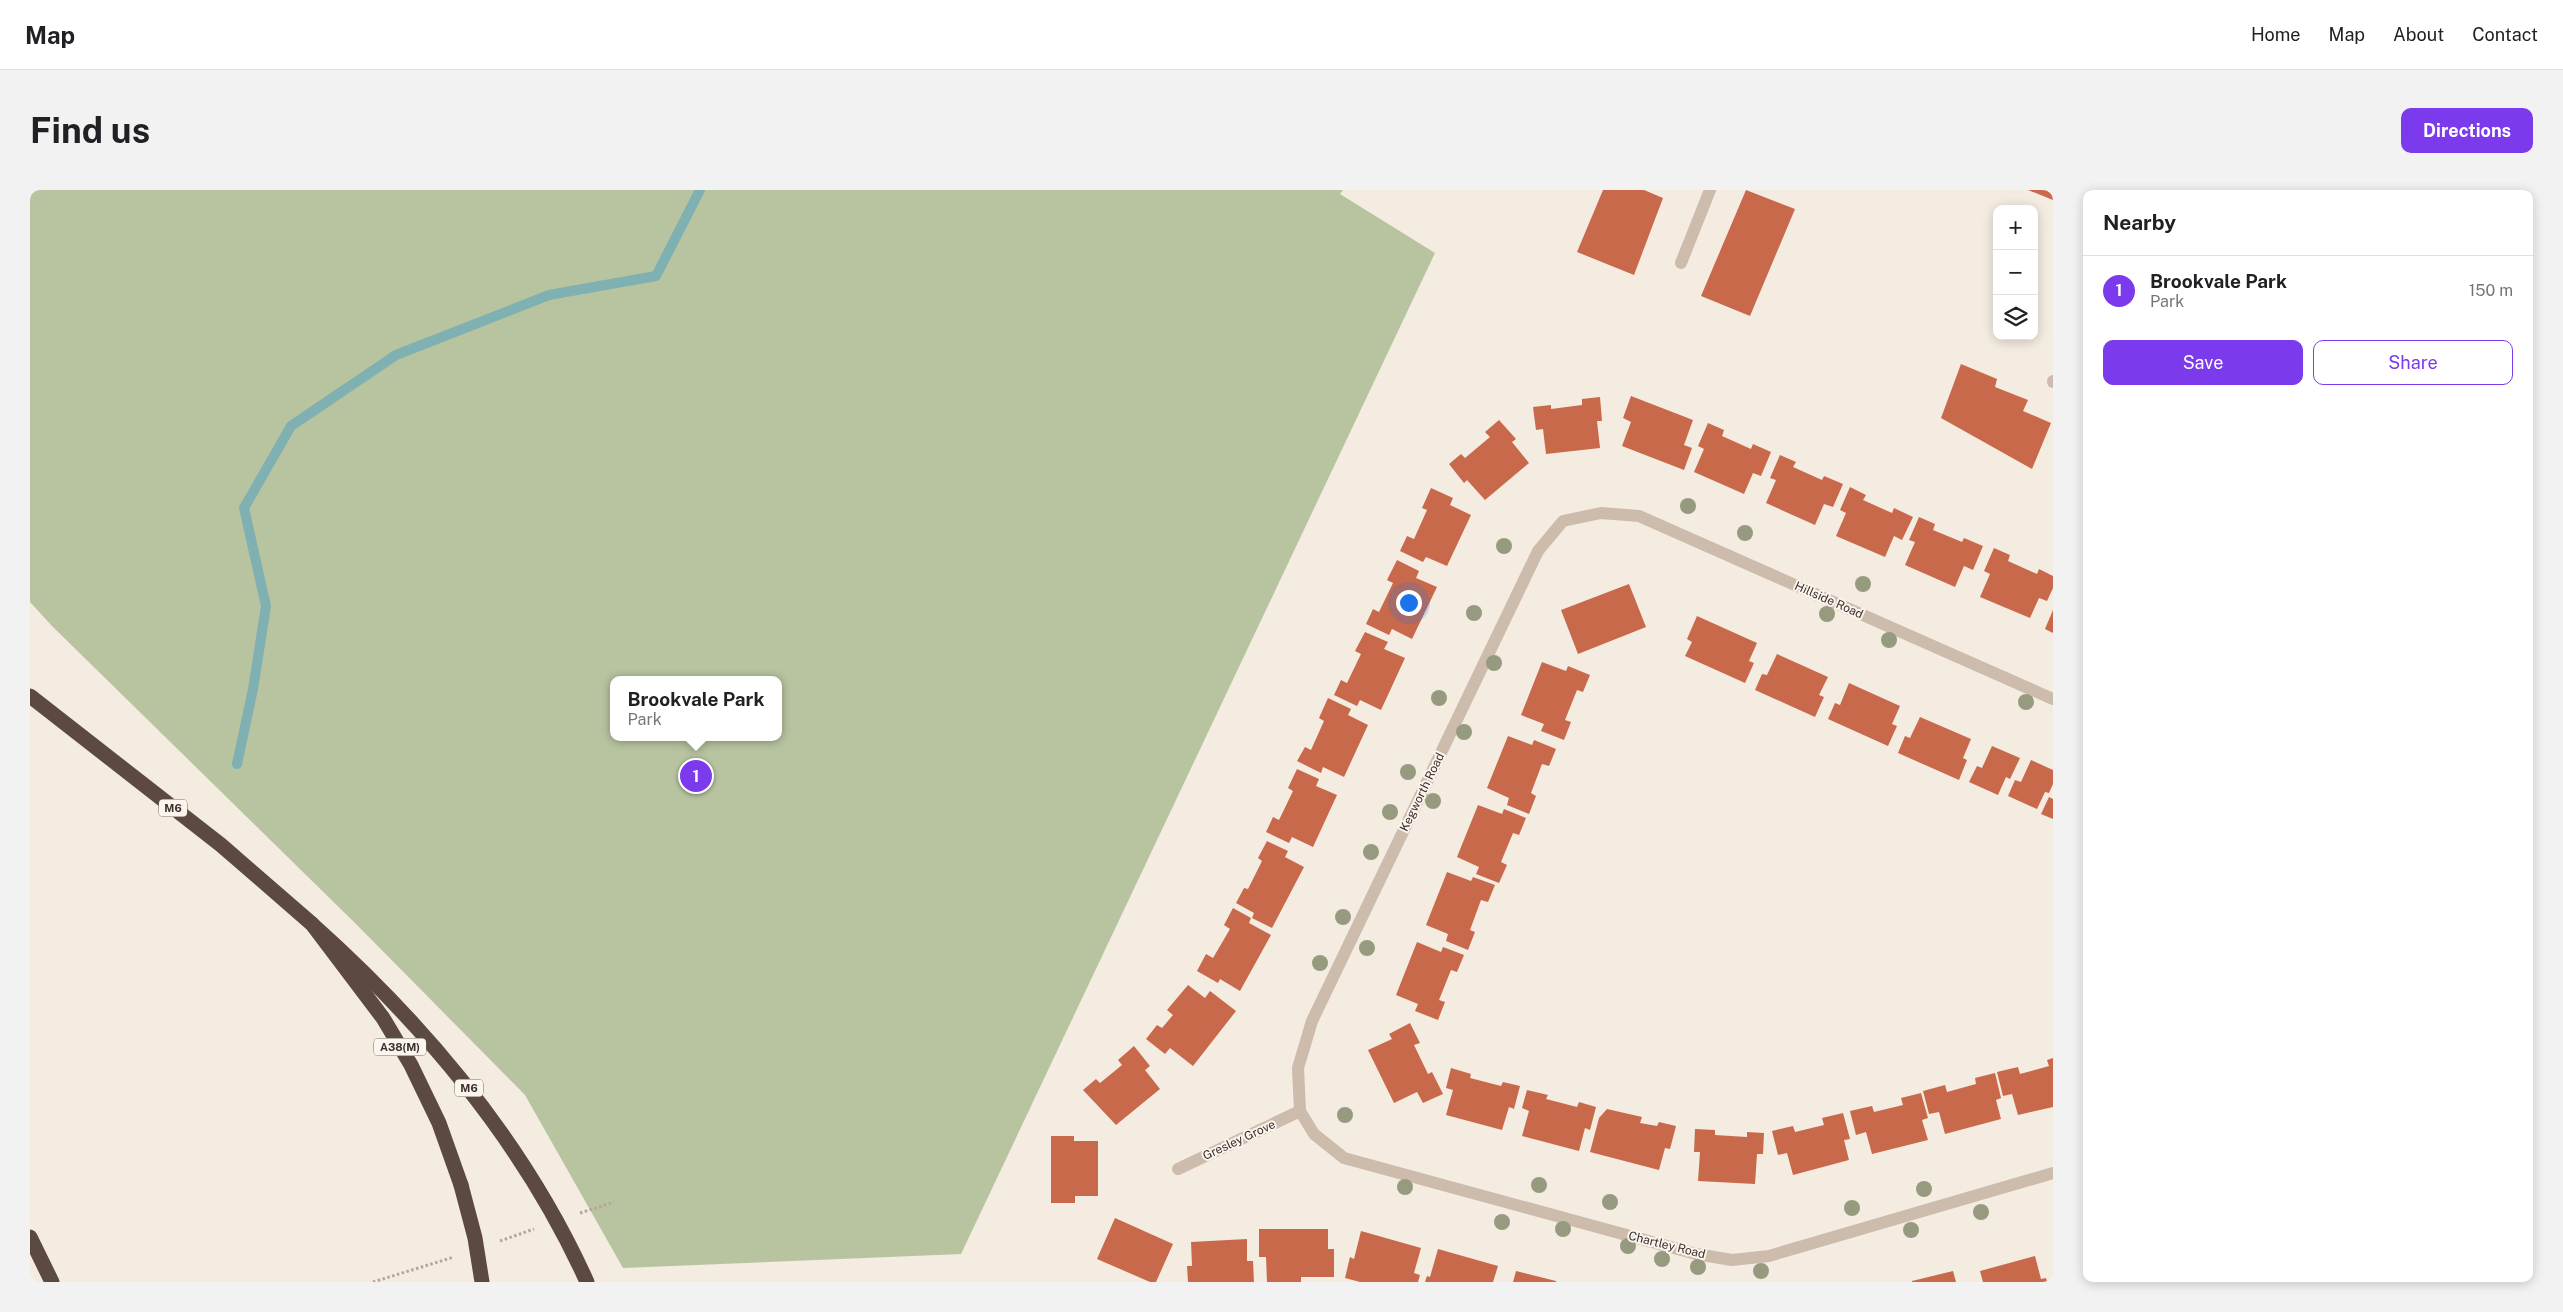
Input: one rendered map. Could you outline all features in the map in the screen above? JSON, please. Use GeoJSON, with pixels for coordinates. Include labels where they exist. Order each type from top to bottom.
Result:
{"type":"FeatureCollection","features":[{"type":"Feature","properties":{"kind":"highway","name":"M6"},"geometry":{"type":"LineString","coordinates":[[30,696],[221,845],[312,924],[392,998],[472,1091],[512,1147],[548,1205],[587,1282]]}},
{"type":"Feature","properties":{"kind":"highway","name":"A38(M)"},"geometry":{"type":"LineString","coordinates":[[312,924],[382,1018],[426,1094],[445,1138],[461,1184],[475,1238],[482,1282]]}},
{"type":"Feature","properties":{"kind":"highway"},"geometry":{"type":"LineString","coordinates":[[30,1237],[52,1282]]}},
{"type":"Feature","properties":{"kind":"street"},"geometry":{"type":"LineString","coordinates":[[1681,263],[1710,190]]}},
{"type":"Feature","properties":{"kind":"street","name":"Hillside Road"},"geometry":{"type":"LineString","coordinates":[[1602,513],[1639,516],[2053,699]]}},
{"type":"Feature","properties":{"kind":"street","name":"Kegworth Road"},"geometry":{"type":"LineString","coordinates":[[1300,1111],[1298,1068],[1312,1021],[1538,551],[1563,522],[1602,513]]}},
{"type":"Feature","properties":{"kind":"street","name":"Gresley Grove"},"geometry":{"type":"LineString","coordinates":[[1178,1169],[1300,1111]]}},
{"type":"Feature","properties":{"kind":"street","name":"Chartley Road"},"geometry":{"type":"LineString","coordinates":[[1300,1111],[1314,1134],[1344,1158],[1696,1254],[1732,1260],[1769,1256],[2053,1173]]}},
{"type":"Feature","properties":{"kind":"green space"},"geometry":{"type":"Polygon","coordinates":[[[30,190],[1343,190],[1340,194],[1435,253],[961,1254],[623,1268],[525,1095],[357,925],[52,626],[30,602],[30,190]]]}},
{"type":"Feature","properties":{"kind":"building"},"geometry":{"type":"Polygon","coordinates":[[[1603,190],[1644,190],[1663,198],[1634,275],[1577,252],[1603,190]]]}},
{"type":"Feature","properties":{"kind":"building"},"geometry":{"type":"Polygon","coordinates":[[[1746,190],[1795,209],[1750,316],[1701,296],[1746,190]]]}},
{"type":"Feature","properties":{"kind":"building"},"geometry":{"type":"Polygon","coordinates":[[[2028,190],[2053,190],[2053,200],[2028,190]]]}},
{"type":"Feature","properties":{"kind":"building"},"geometry":{"type":"Polygon","coordinates":[[[1961,364],[1997,379],[1995,387],[2028,400],[2023,411],[2051,423],[2032,469],[1941,418],[1961,364]]]}},
{"type":"Feature","properties":{"kind":"building"},"geometry":{"type":"Polygon","coordinates":[[[1631,396],[1693,420],[1684,445],[1692,448],[1684,470],[1622,446],[1631,422],[1623,418],[1631,396]]]}},
{"type":"Feature","properties":{"kind":"building"},"geometry":{"type":"Polygon","coordinates":[[[1600,397],[1602,421],[1597,421],[1600,448],[1546,454],[1543,429],[1536,430],[1533,407],[1551,405],[1551,409],[1582,405],[1582,399],[1600,397]]]}},
{"type":"Feature","properties":{"kind":"building"},"geometry":{"type":"Polygon","coordinates":[[[1499,420],[1516,439],[1512,442],[1529,463],[1485,500],[1467,480],[1464,483],[1449,464],[1461,454],[1465,458],[1490,437],[1485,432],[1499,420]]]}},
{"type":"Feature","properties":{"kind":"building"},"geometry":{"type":"Polygon","coordinates":[[[1708,423],[1724,430],[1722,436],[1751,449],[1753,444],[1771,452],[1761,476],[1753,473],[1744,494],[1694,472],[1704,449],[1698,446],[1708,423]]]}},
{"type":"Feature","properties":{"kind":"building"},"geometry":{"type":"Polygon","coordinates":[[[1780,455],[1796,462],[1793,467],[1822,480],[1824,476],[1843,484],[1833,507],[1824,504],[1815,525],[1766,503],[1776,480],[1770,478],[1780,455]]]}},
{"type":"Feature","properties":{"kind":"building"},"geometry":{"type":"Polygon","coordinates":[[[1850,487],[1866,495],[1863,500],[1892,513],[1894,508],[1913,517],[1902,540],[1894,536],[1885,557],[1836,536],[1846,513],[1840,510],[1850,487]]]}},
{"type":"Feature","properties":{"kind":"building"},"geometry":{"type":"Polygon","coordinates":[[[1431,488],[1453,498],[1450,505],[1471,515],[1447,566],[1426,557],[1423,562],[1400,551],[1407,536],[1414,539],[1427,510],[1422,508],[1431,488]]]}},
{"type":"Feature","properties":{"kind":"building"},"geometry":{"type":"Polygon","coordinates":[[[1919,517],[1935,524],[1933,530],[1962,542],[1964,538],[1983,546],[1973,570],[1964,566],[1955,587],[1905,565],[1915,542],[1909,540],[1919,517]]]}},
{"type":"Feature","properties":{"kind":"building"},"geometry":{"type":"Polygon","coordinates":[[[1994,548],[2010,555],[2008,561],[2037,574],[2039,569],[2053,576],[2053,588],[2047,601],[2039,598],[2030,618],[1980,597],[1990,574],[1984,571],[1994,548]]]}},
{"type":"Feature","properties":{"kind":"building"},"geometry":{"type":"Polygon","coordinates":[[[1397,560],[1419,571],[1416,578],[1437,587],[1412,639],[1392,629],[1389,635],[1366,624],[1373,609],[1379,612],[1393,583],[1387,580],[1397,560]]]}},
{"type":"Feature","properties":{"kind":"building"},"geometry":{"type":"Polygon","coordinates":[[[1629,584],[1646,627],[1578,654],[1561,610],[1629,584]]]}},
{"type":"Feature","properties":{"kind":"building"},"geometry":{"type":"Polygon","coordinates":[[[2053,610],[2053,633],[2045,629],[2053,610]]]}},
{"type":"Feature","properties":{"kind":"building"},"geometry":{"type":"Polygon","coordinates":[[[1697,616],[1757,643],[1749,661],[1754,663],[1745,683],[1685,656],[1692,642],[1687,639],[1697,616]]]}},
{"type":"Feature","properties":{"kind":"building"},"geometry":{"type":"Polygon","coordinates":[[[1365,632],[1388,642],[1384,649],[1405,658],[1381,710],[1360,700],[1357,706],[1334,695],[1341,680],[1347,683],[1361,654],[1355,651],[1365,632]]]}},
{"type":"Feature","properties":{"kind":"building"},"geometry":{"type":"Polygon","coordinates":[[[1777,654],[1828,677],[1819,695],[1824,697],[1815,717],[1755,690],[1762,674],[1767,675],[1777,654]]]}},
{"type":"Feature","properties":{"kind":"building"},"geometry":{"type":"Polygon","coordinates":[[[1542,662],[1566,671],[1568,666],[1590,675],[1583,692],[1577,690],[1565,720],[1571,722],[1564,740],[1541,731],[1544,724],[1521,715],[1542,662]]]}},
{"type":"Feature","properties":{"kind":"building"},"geometry":{"type":"Polygon","coordinates":[[[1849,683],[1900,706],[1892,724],[1897,726],[1888,746],[1828,719],[1835,703],[1840,705],[1849,683]]]}},
{"type":"Feature","properties":{"kind":"building"},"geometry":{"type":"Polygon","coordinates":[[[1328,698],[1351,709],[1348,715],[1368,725],[1344,777],[1323,767],[1321,773],[1297,761],[1305,747],[1311,750],[1324,721],[1319,718],[1328,698]]]}},
{"type":"Feature","properties":{"kind":"building"},"geometry":{"type":"Polygon","coordinates":[[[1920,717],[1971,739],[1963,758],[1967,760],[1959,780],[1898,753],[1905,736],[1910,738],[1920,717]]]}},
{"type":"Feature","properties":{"kind":"building"},"geometry":{"type":"Polygon","coordinates":[[[1508,736],[1532,745],[1534,740],[1556,749],[1549,766],[1542,764],[1531,793],[1536,796],[1529,814],[1507,805],[1509,798],[1487,788],[1508,736]]]}},
{"type":"Feature","properties":{"kind":"building"},"geometry":{"type":"Polygon","coordinates":[[[1992,746],[2020,758],[2010,779],[2006,777],[1998,795],[1969,782],[1977,766],[1982,768],[1992,746]]]}},
{"type":"Feature","properties":{"kind":"building"},"geometry":{"type":"Polygon","coordinates":[[[2031,760],[2053,770],[2053,784],[2049,793],[2045,792],[2037,809],[2008,796],[2015,780],[2021,782],[2031,760]]]}},
{"type":"Feature","properties":{"kind":"building"},"geometry":{"type":"Polygon","coordinates":[[[1297,769],[1319,779],[1316,786],[1337,795],[1313,847],[1292,837],[1289,843],[1266,832],[1273,817],[1279,820],[1293,791],[1288,788],[1297,769]]]}},
{"type":"Feature","properties":{"kind":"building"},"geometry":{"type":"Polygon","coordinates":[[[2049,797],[2053,799],[2053,819],[2041,814],[2049,797]]]}},
{"type":"Feature","properties":{"kind":"building"},"geometry":{"type":"Polygon","coordinates":[[[1478,805],[1502,814],[1504,809],[1526,818],[1519,835],[1513,833],[1501,862],[1507,865],[1499,883],[1476,874],[1479,867],[1457,857],[1478,805]]]}},
{"type":"Feature","properties":{"kind":"building"},"geometry":{"type":"Polygon","coordinates":[[[1267,841],[1288,851],[1285,857],[1304,867],[1272,928],[1252,918],[1254,913],[1236,903],[1244,888],[1248,889],[1262,861],[1258,858],[1267,841]]]}},
{"type":"Feature","properties":{"kind":"building"},"geometry":{"type":"Polygon","coordinates":[[[1447,872],[1471,881],[1473,877],[1495,885],[1488,902],[1481,900],[1470,930],[1475,932],[1468,950],[1446,941],[1448,934],[1426,925],[1447,872]]]}},
{"type":"Feature","properties":{"kind":"building"},"geometry":{"type":"Polygon","coordinates":[[[1233,908],[1251,918],[1249,923],[1271,935],[1240,991],[1220,979],[1218,983],[1197,971],[1206,954],[1213,958],[1230,929],[1224,925],[1233,908]]]}},
{"type":"Feature","properties":{"kind":"building"},"geometry":{"type":"Polygon","coordinates":[[[1417,942],[1441,952],[1443,947],[1464,955],[1457,972],[1451,970],[1439,1000],[1445,1002],[1438,1020],[1415,1011],[1418,1004],[1396,995],[1417,942]]]}},
{"type":"Feature","properties":{"kind":"building"},"geometry":{"type":"Polygon","coordinates":[[[1188,985],[1205,998],[1210,991],[1236,1011],[1193,1066],[1170,1048],[1165,1054],[1146,1039],[1157,1025],[1162,1028],[1173,1015],[1167,1010],[1188,985]]]}},
{"type":"Feature","properties":{"kind":"building"},"geometry":{"type":"Polygon","coordinates":[[[1410,1023],[1420,1043],[1414,1045],[1428,1074],[1432,1072],[1443,1094],[1423,1103],[1417,1092],[1394,1103],[1368,1050],[1392,1039],[1389,1034],[1410,1023]]]}},
{"type":"Feature","properties":{"kind":"building"},"geometry":{"type":"Polygon","coordinates":[[[1134,1046],[1150,1066],[1145,1070],[1160,1089],[1116,1125],[1083,1090],[1096,1079],[1100,1083],[1122,1065],[1118,1060],[1134,1046]]]}},
{"type":"Feature","properties":{"kind":"building"},"geometry":{"type":"Polygon","coordinates":[[[2053,1058],[2053,1107],[2018,1115],[2012,1094],[2003,1096],[1997,1072],[2018,1067],[2020,1074],[2049,1066],[2047,1060],[2053,1058]]]}},
{"type":"Feature","properties":{"kind":"building"},"geometry":{"type":"Polygon","coordinates":[[[1451,1068],[1471,1074],[1470,1078],[1501,1086],[1503,1082],[1520,1086],[1514,1109],[1509,1107],[1502,1130],[1446,1115],[1453,1090],[1446,1088],[1451,1068]]]}},
{"type":"Feature","properties":{"kind":"building"},"geometry":{"type":"Polygon","coordinates":[[[1995,1073],[2001,1098],[1996,1100],[2001,1119],[1945,1134],[1939,1112],[1929,1114],[1923,1091],[1945,1085],[1947,1092],[1976,1084],[1975,1078],[1995,1073]]]}},
{"type":"Feature","properties":{"kind":"building"},"geometry":{"type":"Polygon","coordinates":[[[1527,1090],[1548,1095],[1546,1099],[1577,1107],[1579,1102],[1596,1107],[1590,1130],[1585,1128],[1579,1151],[1522,1136],[1529,1111],[1522,1108],[1527,1090]]]}},
{"type":"Feature","properties":{"kind":"building"},"geometry":{"type":"Polygon","coordinates":[[[1921,1093],[1928,1118],[1922,1120],[1928,1140],[1872,1154],[1866,1132],[1856,1135],[1850,1111],[1872,1106],[1874,1112],[1903,1105],[1901,1098],[1921,1093]]]}},
{"type":"Feature","properties":{"kind":"building"},"geometry":{"type":"Polygon","coordinates":[[[1607,1109],[1642,1117],[1640,1123],[1657,1126],[1659,1122],[1676,1126],[1670,1149],[1665,1148],[1659,1170],[1590,1152],[1599,1118],[1607,1109]]]}},
{"type":"Feature","properties":{"kind":"building"},"geometry":{"type":"Polygon","coordinates":[[[1843,1113],[1850,1139],[1844,1140],[1849,1160],[1793,1175],[1787,1153],[1778,1155],[1772,1131],[1793,1126],[1795,1132],[1824,1125],[1822,1118],[1843,1113]]]}},
{"type":"Feature","properties":{"kind":"building"},"geometry":{"type":"Polygon","coordinates":[[[1695,1129],[1715,1130],[1715,1135],[1747,1137],[1747,1132],[1764,1133],[1763,1154],[1757,1154],[1755,1184],[1698,1181],[1700,1152],[1694,1152],[1695,1129]]]}},
{"type":"Feature","properties":{"kind":"building"},"geometry":{"type":"Polygon","coordinates":[[[1051,1136],[1074,1136],[1074,1141],[1098,1141],[1098,1196],[1075,1196],[1075,1203],[1051,1203],[1051,1136]]]}},
{"type":"Feature","properties":{"kind":"building"},"geometry":{"type":"Polygon","coordinates":[[[1115,1218],[1173,1244],[1156,1282],[1150,1282],[1097,1259],[1115,1218]]]}},
{"type":"Feature","properties":{"kind":"building"},"geometry":{"type":"Polygon","coordinates":[[[1259,1229],[1328,1229],[1328,1249],[1334,1249],[1334,1277],[1301,1277],[1301,1282],[1267,1282],[1266,1257],[1259,1257],[1259,1229]]]}},
{"type":"Feature","properties":{"kind":"building"},"geometry":{"type":"Polygon","coordinates":[[[1361,1231],[1421,1248],[1414,1273],[1420,1275],[1418,1282],[1360,1282],[1345,1278],[1350,1257],[1354,1259],[1361,1231]]]}},
{"type":"Feature","properties":{"kind":"building"},"geometry":{"type":"Polygon","coordinates":[[[1247,1239],[1247,1261],[1253,1261],[1254,1282],[1188,1282],[1187,1266],[1192,1266],[1191,1242],[1247,1239]]]}},
{"type":"Feature","properties":{"kind":"building"},"geometry":{"type":"Polygon","coordinates":[[[1438,1249],[1498,1266],[1493,1282],[1425,1282],[1427,1276],[1430,1277],[1438,1249]]]}},
{"type":"Feature","properties":{"kind":"building"},"geometry":{"type":"Polygon","coordinates":[[[2035,1256],[2041,1279],[2046,1278],[2047,1282],[1983,1282],[1980,1271],[2035,1256]]]}},
{"type":"Feature","properties":{"kind":"building"},"geometry":{"type":"Polygon","coordinates":[[[1516,1271],[1556,1281],[1556,1282],[1513,1282],[1516,1271]]]}},
{"type":"Feature","properties":{"kind":"building"},"geometry":{"type":"Polygon","coordinates":[[[1953,1271],[1956,1282],[1912,1282],[1912,1281],[1953,1271]]]}},
{"type":"Feature","properties":{"kind":"waterway"},"geometry":{"type":"LineString","coordinates":[[237,764],[253,689],[266,606],[244,508],[291,426],[396,355],[549,295],[656,276],[700,190]]}},
{"type":"Feature","properties":{"kind":"place","name":"Brookvale Park"},"geometry":{"type":"Point","coordinates":[696,776]}}]}
